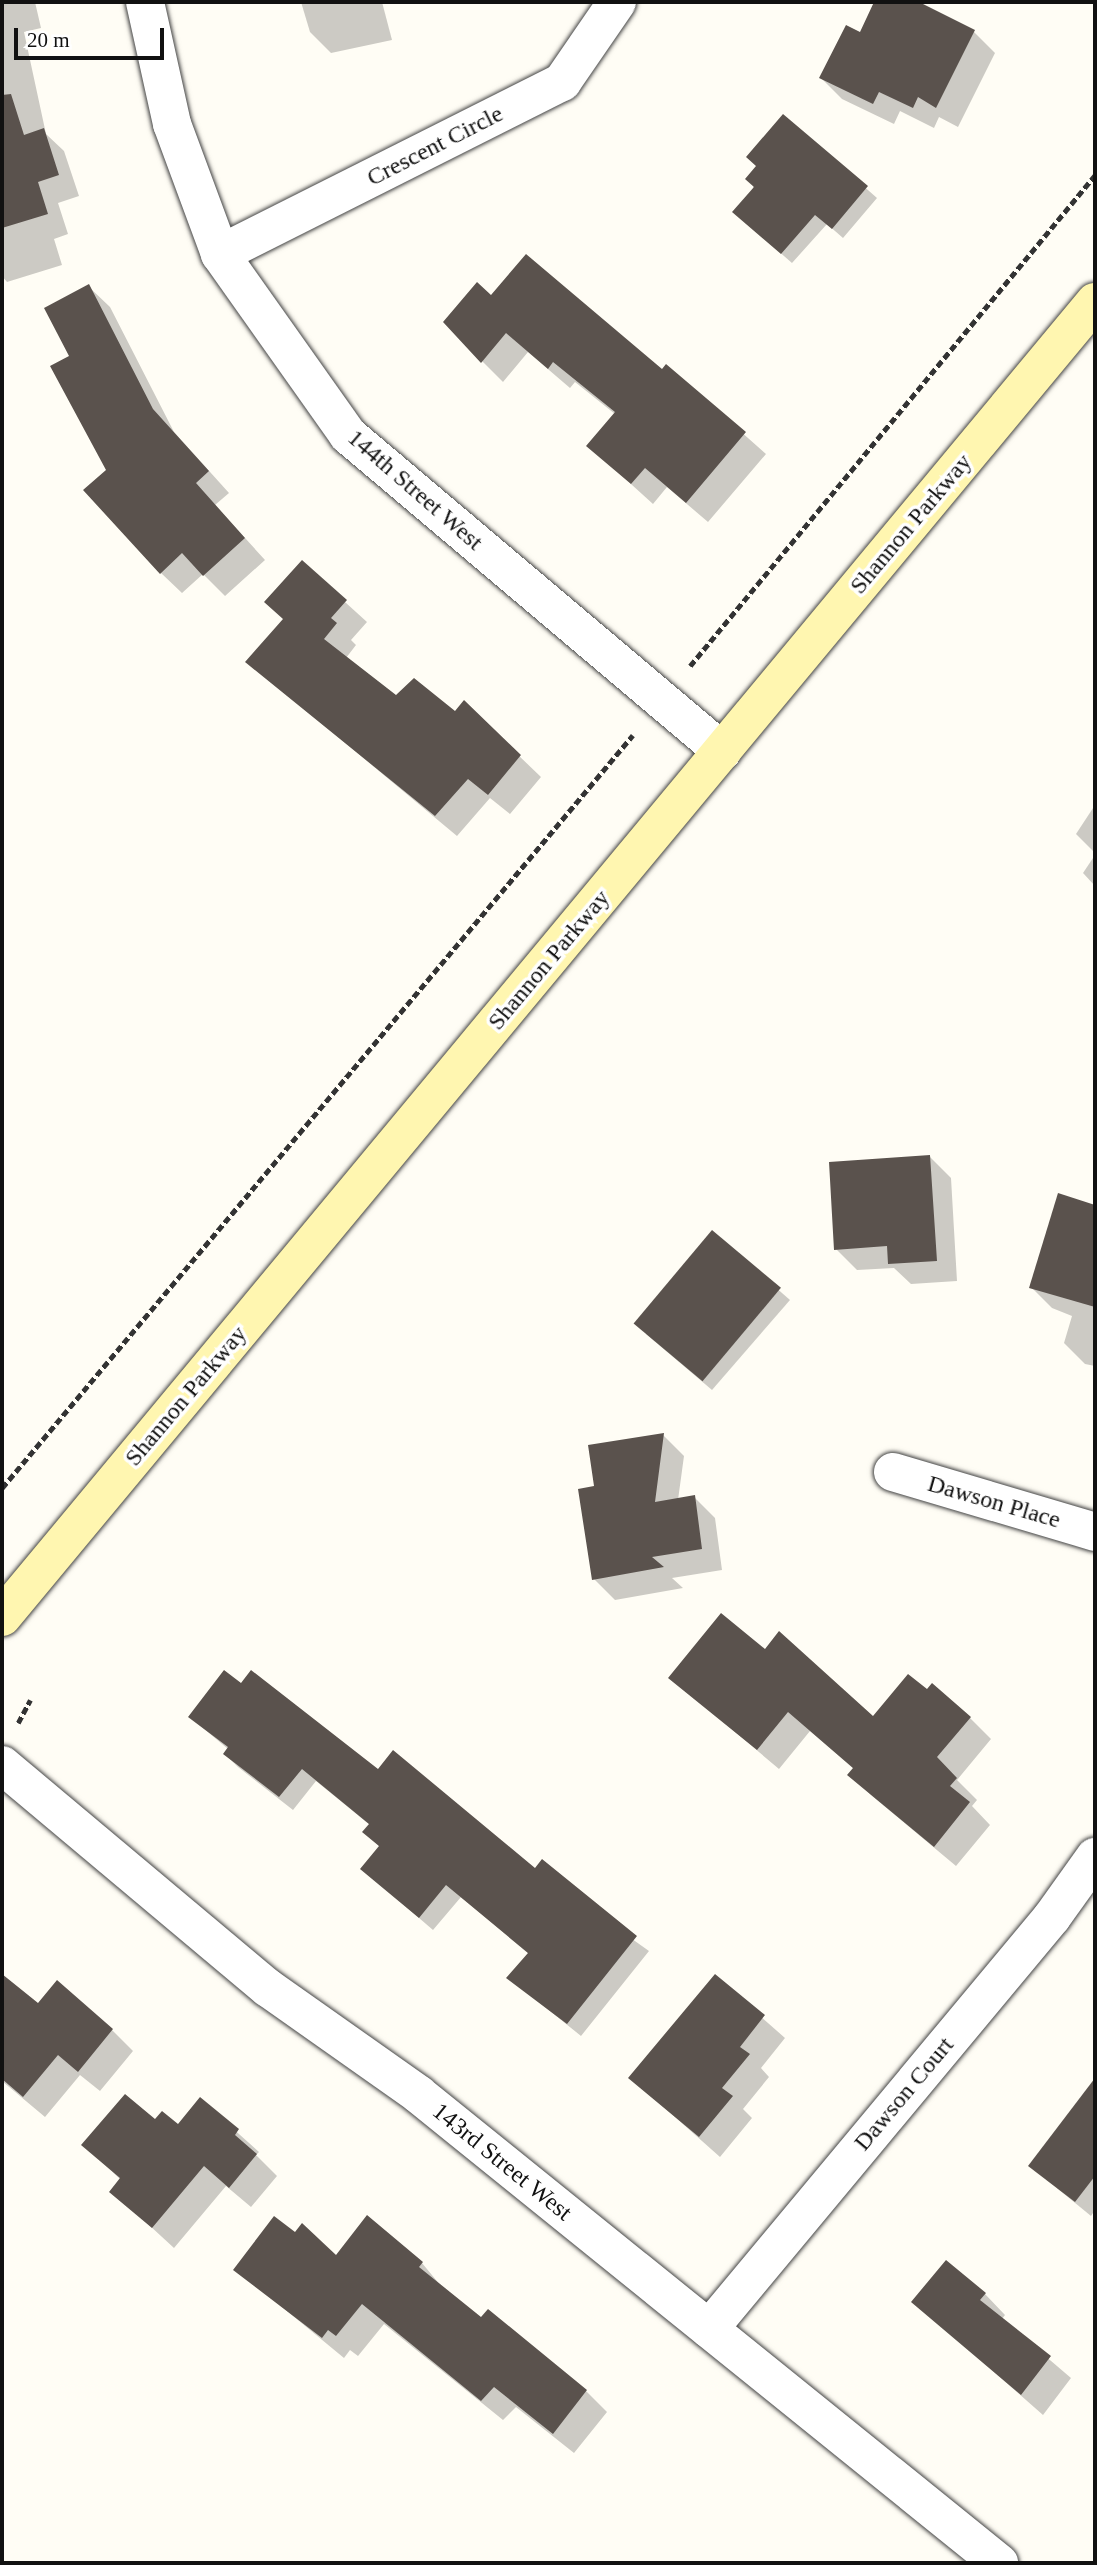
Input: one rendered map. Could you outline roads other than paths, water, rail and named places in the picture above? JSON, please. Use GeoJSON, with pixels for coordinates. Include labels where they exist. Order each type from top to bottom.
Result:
{"type":"FeatureCollection","features":[{"type":"Feature","properties":{"kind":"street","name":"144th Street West"},"geometry":{"type":"LineString","coordinates":[[145,2],[172,124],[220,254],[348,435],[722,751]]}},
{"type":"Feature","properties":{"kind":"street","name":"Crescent Circle"},"geometry":{"type":"LineString","coordinates":[[220,254],[562,82],[617,2]]}},
{"type":"Feature","properties":{"kind":"street","name":"Shannon Parkway"},"geometry":{"type":"LineString","coordinates":[[2,1617],[1095,302]]}},
{"type":"Feature","properties":{"kind":"street","name":"Dawson Place"},"geometry":{"type":"LineString","coordinates":[[894,1472],[1095,1532]]}},
{"type":"Feature","properties":{"kind":"street","name":"143rd Street West"},"geometry":{"type":"LineString","coordinates":[[2,1765],[268,1988],[418,2094],[999,2563]]}},
{"type":"Feature","properties":{"kind":"street","name":"Dawson Court"},"geometry":{"type":"LineString","coordinates":[[709,2329],[1052,1917],[1095,1857]]}}]}
